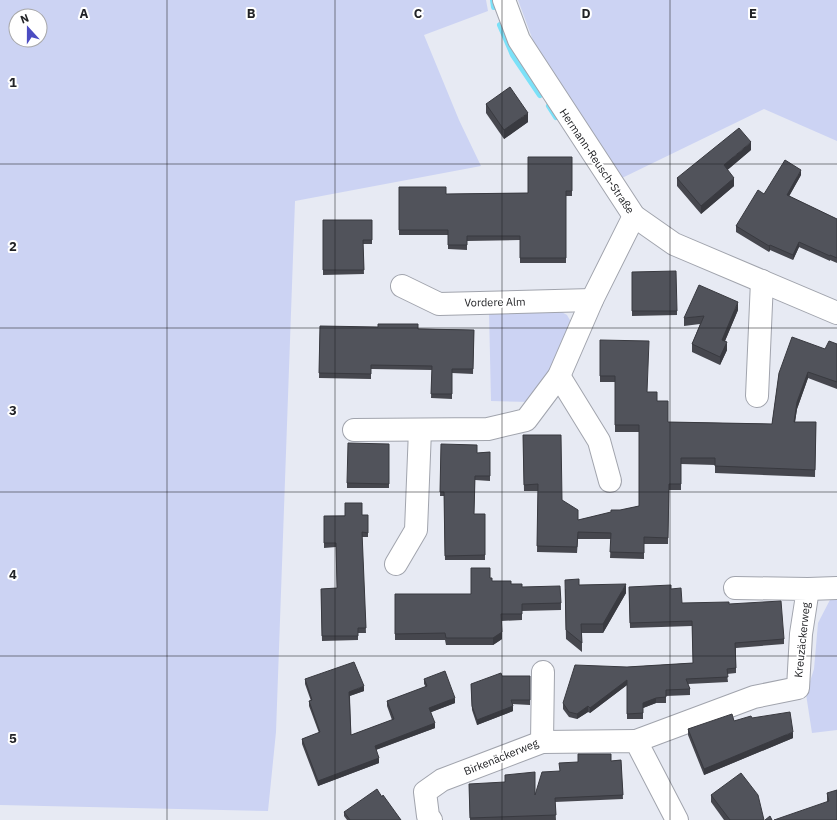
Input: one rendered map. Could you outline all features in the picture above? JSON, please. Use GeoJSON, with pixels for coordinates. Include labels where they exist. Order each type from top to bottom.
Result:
{"type":"FeatureCollection","features":[{"type":"Feature","properties":{"kind":"street","name":"Hermann-Reusch-Straße"},"geometry":{"type":"LineString","coordinates":[[504,0],[519,40],[634,216],[674,244],[837,313]]}},
{"type":"Feature","properties":{"kind":"street"},"geometry":{"type":"LineString","coordinates":[[354,430],[488,429],[526,420],[559,376],[592,300],[634,216]]}},
{"type":"Feature","properties":{"kind":"street"},"geometry":{"type":"LineString","coordinates":[[757,396],[762,281]]}},
{"type":"Feature","properties":{"kind":"street","name":"Vordere Alm"},"geometry":{"type":"LineString","coordinates":[[402,286],[439,304],[592,300]]}},
{"type":"Feature","properties":{"kind":"street"},"geometry":{"type":"LineString","coordinates":[[559,376],[599,441],[610,481]]}},
{"type":"Feature","properties":{"kind":"street"},"geometry":{"type":"LineString","coordinates":[[396,564],[416,530],[420,430]]}},
{"type":"Feature","properties":{"kind":"street","name":"Kreuzäckerweg"},"geometry":{"type":"LineString","coordinates":[[542,742],[636,741],[754,697],[798,688],[801,634],[808,589],[735,588]]}},
{"type":"Feature","properties":{"kind":"street"},"geometry":{"type":"LineString","coordinates":[[808,589],[837,588]]}},
{"type":"Feature","properties":{"kind":"street","name":"Birkenäckerweg"},"geometry":{"type":"LineString","coordinates":[[431,820],[428,816],[426,792],[437,776],[542,742],[543,672]]}},
{"type":"Feature","properties":{"kind":"street"},"geometry":{"type":"LineString","coordinates":[[636,741],[664,784],[677,820]]}},
{"type":"Feature","properties":{"kind":"shaded area"},"geometry":{"type":"Polygon","coordinates":[[[0,0],[486,0],[488,11],[424,35],[459,120],[481,166],[295,201],[276,732],[268,811],[0,805],[0,0]]]}},
{"type":"Feature","properties":{"kind":"shaded area"},"geometry":{"type":"Polygon","coordinates":[[[518,0],[837,0],[837,141],[764,109],[622,178],[538,54],[518,0]]]}},
{"type":"Feature","properties":{"kind":"shaded area"},"geometry":{"type":"Polygon","coordinates":[[[558,310],[567,315],[571,322],[546,382],[531,402],[491,401],[489,311],[558,310]]]}},
{"type":"Feature","properties":{"kind":"shaded area"},"geometry":{"type":"Polygon","coordinates":[[[832,596],[837,596],[837,730],[812,733],[806,694],[814,669],[818,623],[832,596]]]}},
{"type":"Feature","properties":{"kind":"building"},"geometry":{"type":"Polygon","coordinates":[[[510,87],[528,113],[504,130],[486,104],[510,87]]]}},
{"type":"Feature","properties":{"kind":"building"},"geometry":{"type":"Polygon","coordinates":[[[739,128],[751,142],[724,165],[734,178],[701,206],[677,178],[739,128]]]}},
{"type":"Feature","properties":{"kind":"building"},"geometry":{"type":"Polygon","coordinates":[[[528,157],[572,157],[572,191],[566,191],[566,258],[520,258],[520,236],[467,236],[467,245],[448,245],[448,230],[399,230],[399,187],[446,187],[446,194],[528,193],[528,157]]]}},
{"type":"Feature","properties":{"kind":"building"},"geometry":{"type":"Polygon","coordinates":[[[785,160],[801,170],[787,195],[837,219],[837,258],[799,242],[793,255],[770,245],[769,246],[736,226],[758,190],[764,194],[785,160]]]}},
{"type":"Feature","properties":{"kind":"building"},"geometry":{"type":"Polygon","coordinates":[[[323,220],[372,220],[372,240],[363,240],[364,270],[323,270],[323,220]]]}},
{"type":"Feature","properties":{"kind":"building"},"geometry":{"type":"Polygon","coordinates":[[[676,271],[677,311],[632,311],[632,272],[676,271]]]}},
{"type":"Feature","properties":{"kind":"building"},"geometry":{"type":"Polygon","coordinates":[[[699,285],[738,302],[722,340],[727,342],[720,357],[692,344],[704,316],[684,318],[699,285]]]}},
{"type":"Feature","properties":{"kind":"building"},"geometry":{"type":"Polygon","coordinates":[[[378,324],[418,324],[418,329],[474,330],[473,369],[452,369],[452,394],[431,394],[432,366],[371,365],[371,374],[319,373],[320,326],[378,327],[378,324]]]}},
{"type":"Feature","properties":{"kind":"building"},"geometry":{"type":"Polygon","coordinates":[[[792,337],[825,349],[829,341],[837,344],[837,382],[808,372],[797,402],[794,422],[816,422],[815,470],[715,466],[715,458],[681,458],[681,484],[669,484],[668,538],[644,537],[644,553],[610,552],[611,533],[578,532],[577,547],[537,546],[538,484],[524,485],[523,435],[561,435],[562,500],[578,510],[578,520],[611,512],[611,510],[620,510],[639,506],[639,425],[615,425],[615,376],[600,376],[600,340],[649,341],[647,392],[657,392],[657,401],[668,401],[668,422],[772,424],[779,373],[792,337]]]}},
{"type":"Feature","properties":{"kind":"building"},"geometry":{"type":"Polygon","coordinates":[[[348,443],[389,444],[389,484],[347,483],[348,443]]]}},
{"type":"Feature","properties":{"kind":"building"},"geometry":{"type":"Polygon","coordinates":[[[441,444],[477,445],[477,453],[490,452],[490,476],[475,476],[474,514],[485,514],[485,555],[445,556],[444,492],[440,492],[441,444]]]}},
{"type":"Feature","properties":{"kind":"building"},"geometry":{"type":"Polygon","coordinates":[[[345,503],[362,503],[362,515],[368,515],[368,533],[362,532],[366,628],[358,628],[358,636],[322,636],[321,589],[337,588],[336,543],[324,543],[324,516],[345,516],[345,503]]]}},
{"type":"Feature","properties":{"kind":"building"},"geometry":{"type":"Polygon","coordinates":[[[471,568],[490,568],[490,578],[492,578],[492,581],[511,581],[511,584],[522,584],[522,587],[560,586],[561,603],[522,604],[522,614],[501,614],[502,632],[493,638],[446,638],[445,633],[395,634],[395,594],[471,594],[471,568]]]}},
{"type":"Feature","properties":{"kind":"building"},"geometry":{"type":"Polygon","coordinates":[[[579,579],[579,585],[626,584],[603,624],[581,624],[582,643],[566,630],[565,580],[579,579]]]}},
{"type":"Feature","properties":{"kind":"building"},"geometry":{"type":"Polygon","coordinates":[[[671,585],[671,589],[681,588],[682,603],[729,602],[729,604],[781,601],[784,639],[735,643],[736,668],[727,669],[728,677],[686,679],[690,689],[666,690],[666,697],[656,698],[643,703],[643,713],[627,714],[627,680],[590,708],[588,706],[577,714],[569,712],[563,703],[575,665],[627,667],[693,663],[692,621],[630,623],[629,587],[671,585]]]}},
{"type":"Feature","properties":{"kind":"building"},"geometry":{"type":"Polygon","coordinates":[[[354,662],[364,686],[349,692],[351,735],[394,719],[387,701],[427,686],[424,679],[445,671],[455,698],[429,708],[435,723],[375,746],[379,758],[318,781],[302,739],[320,732],[309,701],[312,700],[305,679],[354,662]]]}},
{"type":"Feature","properties":{"kind":"building"},"geometry":{"type":"Polygon","coordinates":[[[501,673],[502,676],[530,676],[530,700],[511,700],[513,706],[477,720],[472,706],[471,684],[501,673]]]}},
{"type":"Feature","properties":{"kind":"building"},"geometry":{"type":"Polygon","coordinates":[[[790,712],[793,732],[704,769],[688,729],[732,714],[734,721],[751,716],[752,718],[790,712]]]}},
{"type":"Feature","properties":{"kind":"building"},"geometry":{"type":"Polygon","coordinates":[[[578,754],[611,754],[611,761],[621,760],[623,795],[555,798],[556,815],[470,818],[469,784],[505,782],[505,775],[535,772],[535,795],[542,772],[560,771],[559,763],[578,762],[578,754]]]}},
{"type":"Feature","properties":{"kind":"building"},"geometry":{"type":"Polygon","coordinates":[[[741,773],[758,795],[764,820],[730,820],[711,795],[741,773]]]}},
{"type":"Feature","properties":{"kind":"building"},"geometry":{"type":"Polygon","coordinates":[[[377,789],[401,820],[350,820],[344,812],[377,789]]]}},
{"type":"Feature","properties":{"kind":"building"},"geometry":{"type":"Polygon","coordinates":[[[837,790],[837,820],[774,820],[829,801],[827,793],[837,790]]]}},
{"type":"Feature","properties":{"kind":"building"},"geometry":{"type":"Polygon","coordinates":[[[770,816],[772,820],[765,820],[770,816]]]}},
{"type":"Feature","properties":{"kind":"waterway"},"geometry":{"type":"LineString","coordinates":[[493,0],[494,7]]}},
{"type":"Feature","properties":{"kind":"waterway"},"geometry":{"type":"LineString","coordinates":[[500,25],[513,55],[540,95]]}},
{"type":"Feature","properties":{"kind":"waterway"},"geometry":{"type":"LineString","coordinates":[[549,106],[556,117]]}}]}
